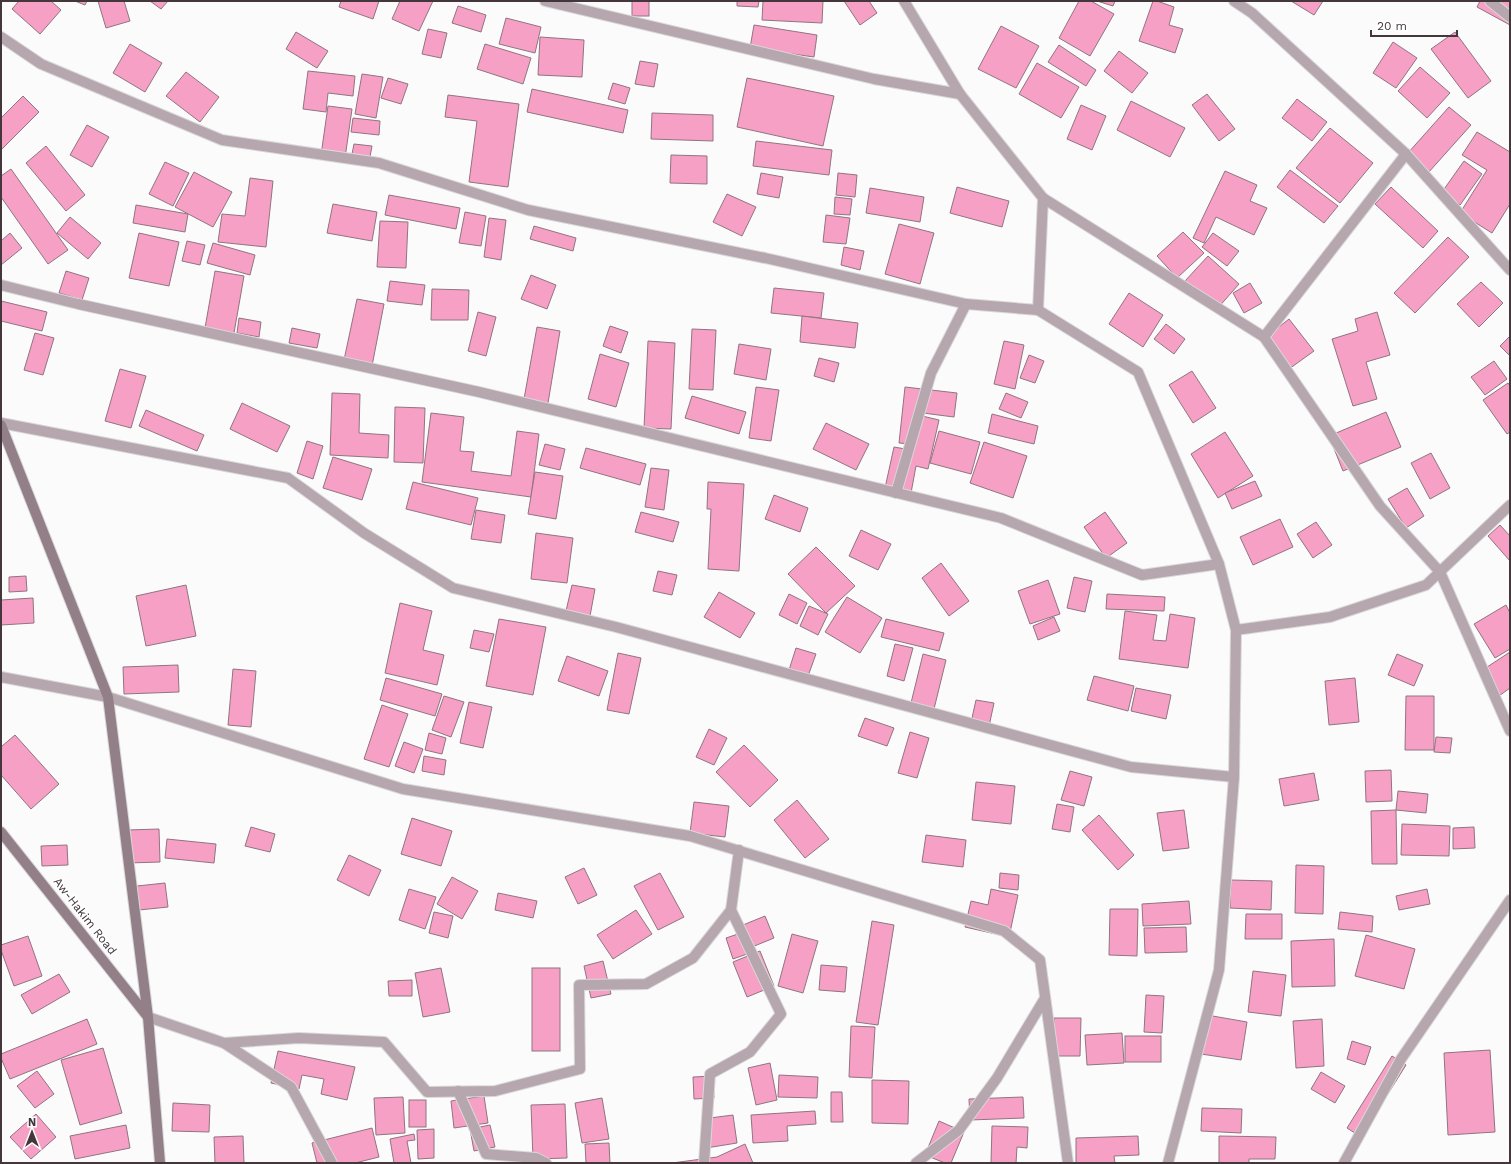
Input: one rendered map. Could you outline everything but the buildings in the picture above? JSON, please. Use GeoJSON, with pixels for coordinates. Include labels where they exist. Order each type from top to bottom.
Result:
{"type":"FeatureCollection","features":[{"type":"Feature","properties":{"kind":"street"},"geometry":{"type":"LineString","coordinates":[[545,1],[874,79],[960,94]]}},
{"type":"Feature","properties":{"kind":"street"},"geometry":{"type":"LineString","coordinates":[[904,1],[960,94],[1043,198],[1264,337],[1380,506],[1440,572],[1510,731]]}},
{"type":"Feature","properties":{"kind":"street"},"geometry":{"type":"LineString","coordinates":[[1234,1],[1252,13],[1406,154],[1510,270]]}},
{"type":"Feature","properties":{"kind":"street"},"geometry":{"type":"LineString","coordinates":[[1490,1],[1510,17]]}},
{"type":"Feature","properties":{"kind":"street"},"geometry":{"type":"LineString","coordinates":[[1,37],[41,64],[222,140],[379,163],[528,210],[765,258],[966,304],[1038,310],[1138,372],[1219,564],[1236,630],[1234,777],[1219,970],[1168,1163]]}},
{"type":"Feature","properties":{"kind":"street"},"geometry":{"type":"LineString","coordinates":[[1264,337],[1406,154]]}},
{"type":"Feature","properties":{"kind":"street"},"geometry":{"type":"LineString","coordinates":[[1038,310],[1043,198]]}},
{"type":"Feature","properties":{"kind":"street"},"geometry":{"type":"LineString","coordinates":[[1,285],[78,304],[479,392],[1001,518],[1142,575],[1219,564]]}},
{"type":"Feature","properties":{"kind":"street"},"geometry":{"type":"LineString","coordinates":[[896,493],[931,373],[966,304]]}},
{"type":"Feature","properties":{"kind":"street"},"geometry":{"type":"LineString","coordinates":[[1,424],[108,697],[148,1017],[160,1163]]}},
{"type":"Feature","properties":{"kind":"street"},"geometry":{"type":"LineString","coordinates":[[1,424],[288,478],[364,533],[453,588],[616,627],[1131,767],[1234,777]]}},
{"type":"Feature","properties":{"kind":"street"},"geometry":{"type":"LineString","coordinates":[[1236,630],[1330,617],[1426,585],[1510,505]]}},
{"type":"Feature","properties":{"kind":"street"},"geometry":{"type":"LineString","coordinates":[[1,677],[108,697],[403,789],[690,836],[1004,931],[1040,960],[1068,1163]]}},
{"type":"Feature","properties":{"kind":"street","name":"Aw-Hakim Road"},"geometry":{"type":"LineString","coordinates":[[1,832],[148,1017]]}},
{"type":"Feature","properties":{"kind":"street"},"geometry":{"type":"LineString","coordinates":[[224,1043],[299,1038],[384,1042],[427,1092],[496,1091],[580,1068],[579,985],[646,984],[693,958],[731,910],[739,850]]}},
{"type":"Feature","properties":{"kind":"street"},"geometry":{"type":"LineString","coordinates":[[1344,1163],[1402,1058],[1510,900]]}},
{"type":"Feature","properties":{"kind":"street"},"geometry":{"type":"LineString","coordinates":[[704,1163],[710,1074],[750,1052],[781,1014],[731,910]]}},
{"type":"Feature","properties":{"kind":"street"},"geometry":{"type":"LineString","coordinates":[[916,1163],[959,1130],[997,1078],[1045,998]]}},
{"type":"Feature","properties":{"kind":"street"},"geometry":{"type":"LineString","coordinates":[[148,1017],[224,1043],[291,1087],[332,1163]]}},
{"type":"Feature","properties":{"kind":"street"},"geometry":{"type":"LineString","coordinates":[[458,1091],[486,1154],[536,1158],[546,1163]]}}]}
